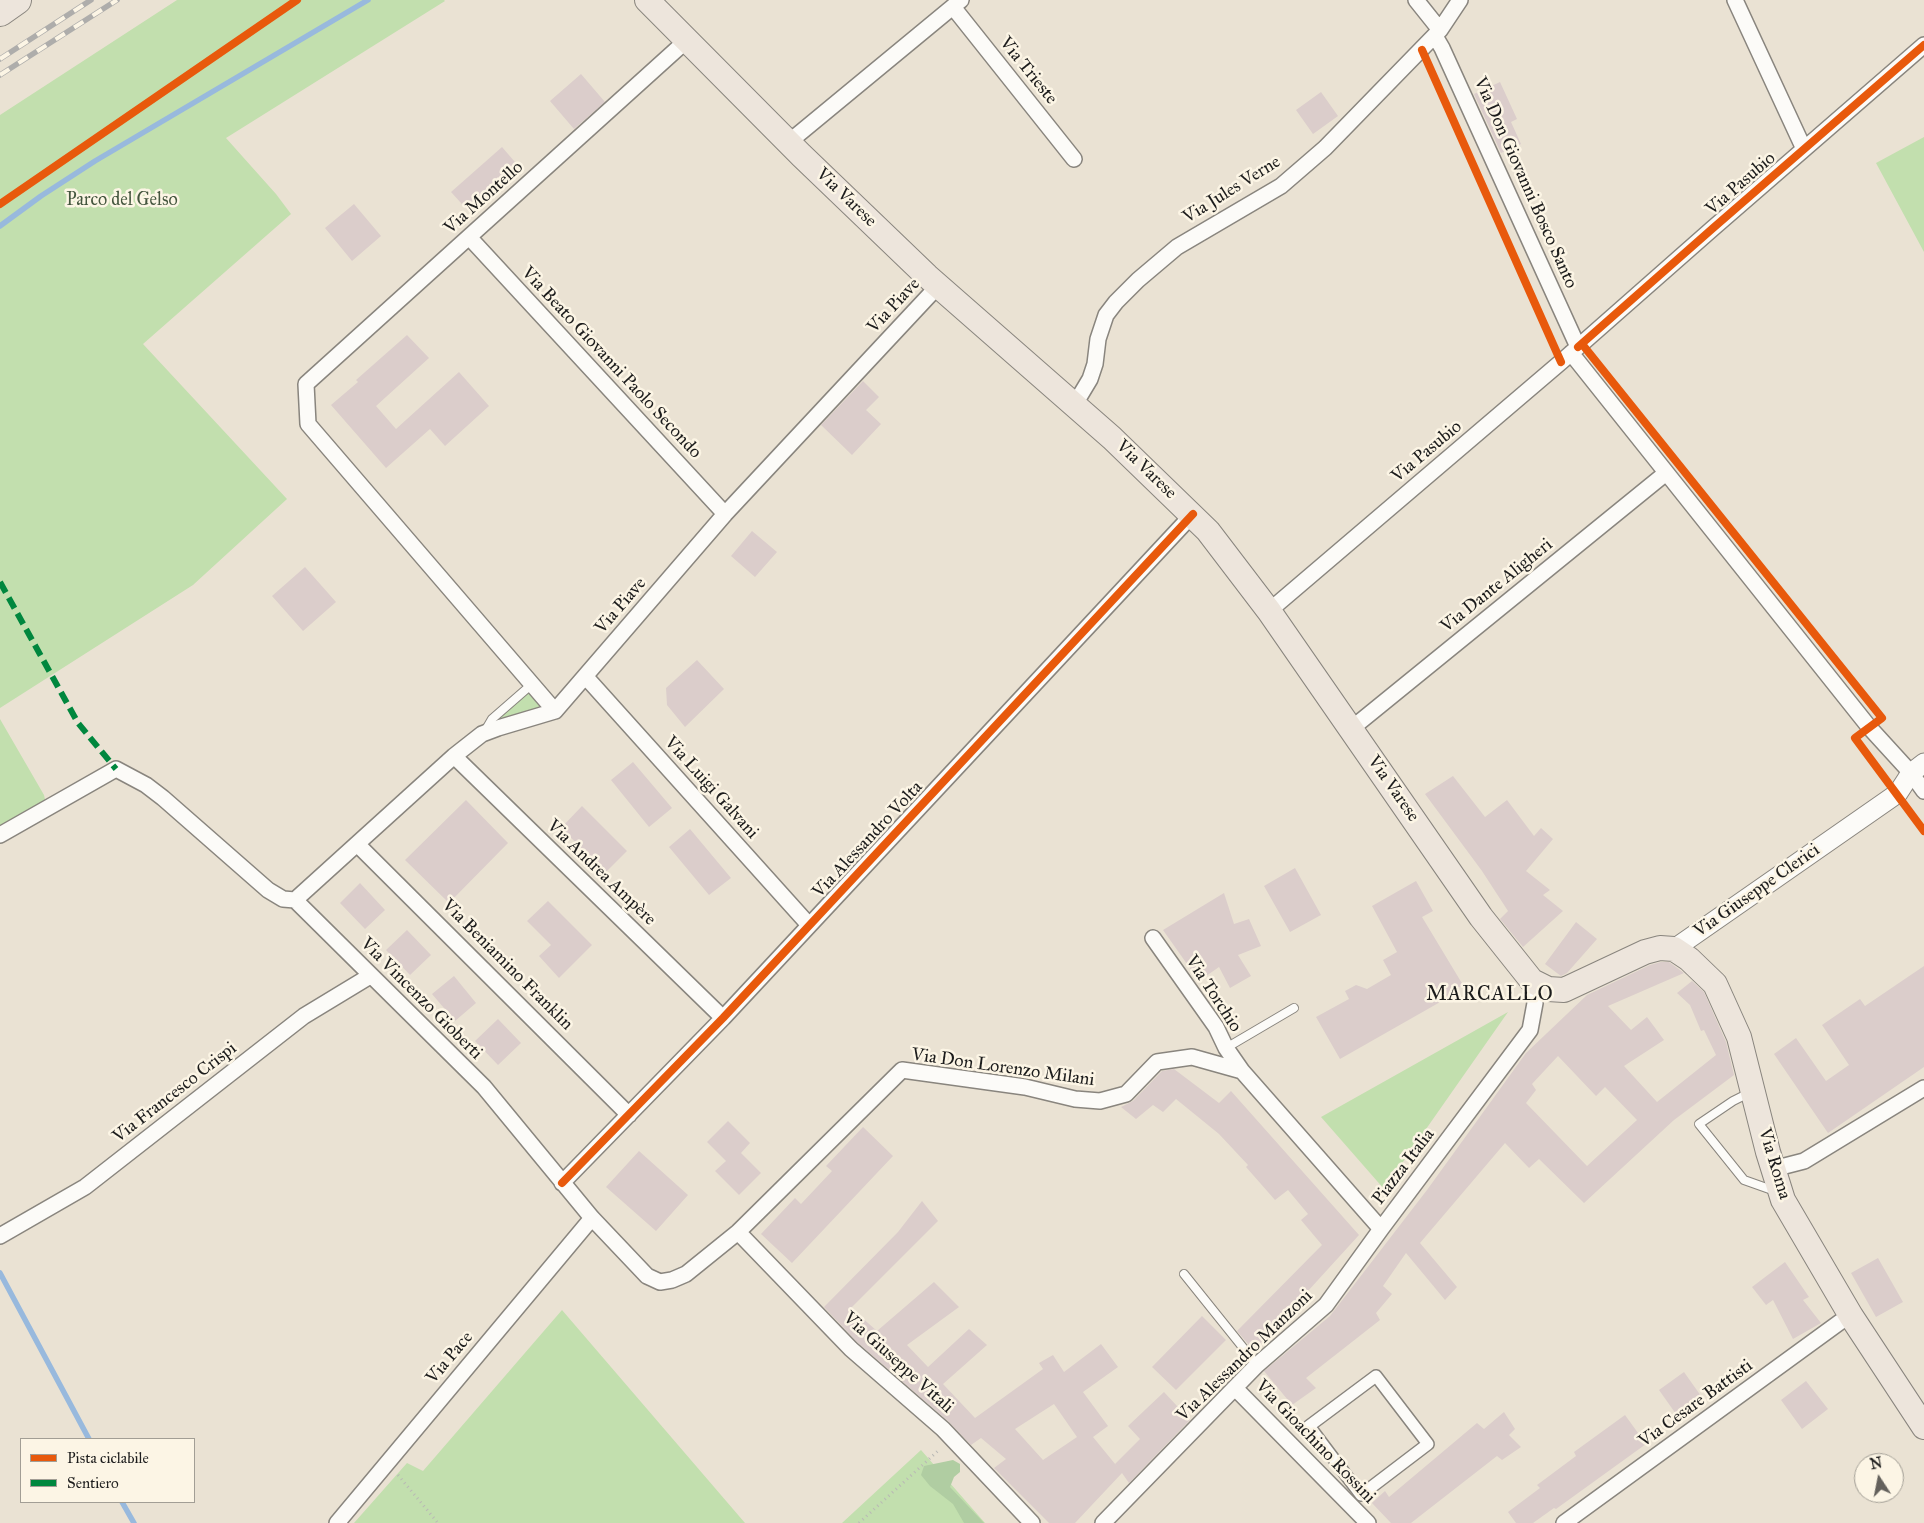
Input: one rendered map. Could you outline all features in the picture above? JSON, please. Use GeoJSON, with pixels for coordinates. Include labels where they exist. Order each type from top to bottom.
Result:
{"type":"FeatureCollection","features":[{"type":"Feature","properties":{"kind":"highway"},"geometry":{"type":"LineString","coordinates":[[0,12],[17,0]]}},
{"type":"Feature","properties":{"kind":"main road","name":"Via Varese"},"geometry":{"type":"LineString","coordinates":[[647,0],[789,142],[938,286],[1075,404],[1192,514],[1269,611],[1481,917],[1532,981],[1554,991],[1564,990],[1645,952],[1660,948],[1674,949]]}},
{"type":"Feature","properties":{"kind":"main road","name":"Via Roma"},"geometry":{"type":"LineString","coordinates":[[1674,949],[1689,958],[1715,984],[1739,1037],[1780,1192],[1851,1316],[1924,1428]]}},
{"type":"Feature","properties":{"kind":"street","name":"Via Don Giovanni Bosco Santo"},"geometry":{"type":"LineString","coordinates":[[1416,0],[1438,33],[1442,48],[1575,350],[1666,473],[1868,727],[1918,768],[1924,791]]}},
{"type":"Feature","properties":{"kind":"street","name":"Via Jules Verne"},"geometry":{"type":"LineString","coordinates":[[1075,404],[1090,379],[1095,364],[1098,339],[1106,315],[1132,285],[1177,247],[1281,186],[1325,148],[1438,33],[1460,0]]}},
{"type":"Feature","properties":{"kind":"street"},"geometry":{"type":"LineString","coordinates":[[1735,0],[1804,149]]}},
{"type":"Feature","properties":{"kind":"street"},"geometry":{"type":"LineString","coordinates":[[789,142],[957,3]]}},
{"type":"Feature","properties":{"kind":"street","name":"Via Trieste"},"geometry":{"type":"LineString","coordinates":[[957,3],[1074,159]]}},
{"type":"Feature","properties":{"kind":"street","name":"Via Montello"},"geometry":{"type":"LineString","coordinates":[[530,684],[308,424],[306,384],[687,40]]}},
{"type":"Feature","properties":{"kind":"street","name":"Via Pasubio"},"geometry":{"type":"LineString","coordinates":[[1269,611],[1575,350],[1924,45]]}},
{"type":"Feature","properties":{"kind":"street","name":"Via Beato Giovanni Paolo Secondo"},"geometry":{"type":"LineString","coordinates":[[470,237],[725,514]]}},
{"type":"Feature","properties":{"kind":"street","name":"Via Piave"},"geometry":{"type":"LineString","coordinates":[[554,711],[725,514],[938,286]]}},
{"type":"Feature","properties":{"kind":"street","name":"Via Dante Aligheri"},"geometry":{"type":"LineString","coordinates":[[1351,729],[1666,473]]}},
{"type":"Feature","properties":{"kind":"street","name":"Via Alessandro Volta"},"geometry":{"type":"LineString","coordinates":[[562,1183],[723,1018],[1192,514]]}},
{"type":"Feature","properties":{"kind":"street","name":"Via Luigi Galvani"},"geometry":{"type":"LineString","coordinates":[[585,676],[809,925]]}},
{"type":"Feature","properties":{"kind":"street"},"geometry":{"type":"LineString","coordinates":[[294,900],[454,756],[482,734],[554,711],[530,684]]}},
{"type":"Feature","properties":{"kind":"street","name":"Via Andrea Ampère"},"geometry":{"type":"LineString","coordinates":[[454,756],[723,1018]]}},
{"type":"Feature","properties":{"kind":"street","name":"Via Vincenzo Gioberti"},"geometry":{"type":"LineString","coordinates":[[0,835],[116,768],[146,785],[268,890],[283,899],[294,900],[484,1086],[592,1218],[647,1276],[660,1282],[672,1280]]}},
{"type":"Feature","properties":{"kind":"street","name":"Via Giuseppe Clerici"},"geometry":{"type":"LineString","coordinates":[[1674,949],[1898,793],[1918,768]]}},
{"type":"Feature","properties":{"kind":"street","name":"Via Beniamino Franklin"},"geometry":{"type":"LineString","coordinates":[[357,844],[629,1115]]}},
{"type":"Feature","properties":{"kind":"street","name":"Via Torchio"},"geometry":{"type":"LineString","coordinates":[[1153,938],[1216,1027],[1226,1048],[1242,1070]]}},
{"type":"Feature","properties":{"kind":"street","name":"Via Francesco Crispi"},"geometry":{"type":"LineString","coordinates":[[0,1236],[85,1187],[304,1016],[370,976]]}},
{"type":"Feature","properties":{"kind":"street","name":"Piazza Italia"},"geometry":{"type":"LineString","coordinates":[[1242,1070],[1381,1229],[1530,1030],[1535,1003],[1532,981]]}},
{"type":"Feature","properties":{"kind":"street","name":"Via Don Lorenzo Milani"},"geometry":{"type":"LineString","coordinates":[[672,1280],[686,1274],[738,1232],[902,1070],[1025,1087],[1075,1099],[1100,1101],[1126,1094],[1157,1062],[1192,1057],[1242,1070]]}},
{"type":"Feature","properties":{"kind":"street"},"geometry":{"type":"LineString","coordinates":[[1773,1169],[1804,1161],[1924,1088]]}},
{"type":"Feature","properties":{"kind":"street","name":"Via Pace"},"geometry":{"type":"LineString","coordinates":[[337,1523],[592,1218]]}},
{"type":"Feature","properties":{"kind":"street","name":"Via Alessandro Manzoni"},"geometry":{"type":"LineString","coordinates":[[1103,1523],[1257,1365],[1326,1306],[1381,1229]]}},
{"type":"Feature","properties":{"kind":"street","name":"Via Giuseppe Vitali"},"geometry":{"type":"LineString","coordinates":[[738,1232],[851,1349],[947,1434],[1032,1523]]}},
{"type":"Feature","properties":{"kind":"street","name":"Via Cesare Battisti"},"geometry":{"type":"LineString","coordinates":[[1564,1523],[1840,1322],[1851,1316]]}},
{"type":"Feature","properties":{"kind":"street"},"geometry":{"type":"LineString","coordinates":[[1376,1376],[1428,1444],[1360,1495],[1309,1426],[1376,1376]]}},
{"type":"Feature","properties":{"kind":"street","name":"Via Gioachino Rossini"},"geometry":{"type":"LineString","coordinates":[[1235,1388],[1368,1523]]}},
{"type":"Feature","properties":{"kind":"lane"},"geometry":{"type":"LineString","coordinates":[[482,734],[492,719],[530,684]]}},
{"type":"Feature","properties":{"kind":"lane"},"geometry":{"type":"LineString","coordinates":[[1226,1048],[1294,1008]]}},
{"type":"Feature","properties":{"kind":"lane"},"geometry":{"type":"LineString","coordinates":[[1753,1091],[1732,1100],[1699,1124],[1744,1180],[1780,1192]]}},
{"type":"Feature","properties":{"kind":"lane"},"geometry":{"type":"LineString","coordinates":[[1184,1274],[1257,1365]]}},
{"type":"Feature","properties":{"kind":"path"},"geometry":{"type":"LineString","coordinates":[[859,1523],[947,1434]]}},
{"type":"Feature","properties":{"kind":"path"},"geometry":{"type":"LineString","coordinates":[[387,1462],[438,1523]]}},
{"type":"Feature","properties":{"kind":"green space","name":"Parco del Gelso"},"geometry":{"type":"Polygon","coordinates":[[[177,0],[445,1],[226,138],[276,194],[291,214],[143,344],[287,499],[193,585],[0,708],[0,115],[177,0]]]}},
{"type":"Feature","properties":{"kind":"green space"},"geometry":{"type":"Polygon","coordinates":[[[1924,137],[1924,252],[1876,163],[1924,137]]]}},
{"type":"Feature","properties":{"kind":"green space"},"geometry":{"type":"Polygon","coordinates":[[[525,693],[529,693],[539,702],[539,708],[500,719],[500,716],[525,693]]]}},
{"type":"Feature","properties":{"kind":"green space"},"geometry":{"type":"Polygon","coordinates":[[[0,719],[44,795],[46,804],[0,830],[0,719]]]}},
{"type":"Feature","properties":{"kind":"green space"},"geometry":{"type":"Polygon","coordinates":[[[1508,1012],[1384,1189],[1321,1117],[1508,1012]]]}},
{"type":"Feature","properties":{"kind":"green space"},"geometry":{"type":"Polygon","coordinates":[[[562,1310],[745,1523],[354,1523],[407,1463],[423,1471],[562,1310]]]}},
{"type":"Feature","properties":{"kind":"green space"},"geometry":{"type":"Polygon","coordinates":[[[921,1450],[985,1523],[842,1523],[921,1450]]]}},
{"type":"Feature","properties":{"kind":"green space"},"geometry":{"type":"Polygon","coordinates":[[[953,1460],[960,1464],[960,1472],[954,1477],[950,1487],[984,1523],[964,1523],[953,1504],[930,1486],[921,1475],[924,1466],[953,1460]]]}},
{"type":"Feature","properties":{"kind":"building"},"geometry":{"type":"Polygon","coordinates":[[[581,74],[605,102],[574,129],[550,101],[581,74]]]}},
{"type":"Feature","properties":{"kind":"building"},"geometry":{"type":"Polygon","coordinates":[[[1500,82],[1517,119],[1511,122],[1521,144],[1501,153],[1474,94],[1500,82]]]}},
{"type":"Feature","properties":{"kind":"building"},"geometry":{"type":"Polygon","coordinates":[[[1321,92],[1338,116],[1313,134],[1296,110],[1321,92]]]}},
{"type":"Feature","properties":{"kind":"building"},"geometry":{"type":"Polygon","coordinates":[[[502,147],[521,169],[471,214],[451,192],[502,147]]]}},
{"type":"Feature","properties":{"kind":"building"},"geometry":{"type":"Polygon","coordinates":[[[354,204],[381,236],[352,261],[325,228],[354,204]]]}},
{"type":"Feature","properties":{"kind":"building"},"geometry":{"type":"Polygon","coordinates":[[[407,335],[429,358],[376,406],[396,429],[459,372],[489,406],[445,446],[430,429],[386,468],[331,405],[407,335]]]}},
{"type":"Feature","properties":{"kind":"building"},"geometry":{"type":"Polygon","coordinates":[[[863,381],[879,397],[866,410],[881,424],[852,455],[821,425],[863,381]]]}},
{"type":"Feature","properties":{"kind":"building"},"geometry":{"type":"Polygon","coordinates":[[[752,531],[777,552],[755,577],[731,556],[752,531]]]}},
{"type":"Feature","properties":{"kind":"building"},"geometry":{"type":"Polygon","coordinates":[[[305,567],[336,602],[303,631],[272,596],[305,567]]]}},
{"type":"Feature","properties":{"kind":"building"},"geometry":{"type":"Polygon","coordinates":[[[697,660],[724,689],[685,727],[667,705],[666,688],[697,660]]]}},
{"type":"Feature","properties":{"kind":"building"},"geometry":{"type":"Polygon","coordinates":[[[633,762],[672,808],[649,827],[611,780],[633,762]]]}},
{"type":"Feature","properties":{"kind":"building"},"geometry":{"type":"Polygon","coordinates":[[[1453,776],[1485,817],[1507,800],[1534,836],[1541,828],[1553,839],[1526,871],[1550,890],[1543,895],[1563,911],[1523,947],[1500,919],[1508,911],[1482,871],[1425,794],[1453,776]]]}},
{"type":"Feature","properties":{"kind":"building"},"geometry":{"type":"Polygon","coordinates":[[[466,800],[508,843],[449,903],[405,860],[466,800]]]}},
{"type":"Feature","properties":{"kind":"building"},"geometry":{"type":"Polygon","coordinates":[[[582,806],[627,851],[606,872],[561,828],[582,806]]]}},
{"type":"Feature","properties":{"kind":"building"},"geometry":{"type":"Polygon","coordinates":[[[690,829],[731,878],[709,895],[669,847],[690,829]]]}},
{"type":"Feature","properties":{"kind":"building"},"geometry":{"type":"Polygon","coordinates":[[[1295,868],[1321,915],[1290,932],[1264,886],[1295,868]]]}},
{"type":"Feature","properties":{"kind":"building"},"geometry":{"type":"Polygon","coordinates":[[[1416,881],[1433,911],[1422,917],[1463,985],[1455,990],[1456,993],[1340,1059],[1316,1017],[1349,999],[1345,991],[1356,985],[1367,989],[1391,975],[1383,960],[1397,952],[1372,906],[1416,881]]]}},
{"type":"Feature","properties":{"kind":"building"},"geometry":{"type":"Polygon","coordinates":[[[360,883],[385,910],[365,929],[340,903],[360,883]]]}},
{"type":"Feature","properties":{"kind":"building"},"geometry":{"type":"Polygon","coordinates":[[[1224,893],[1234,924],[1249,919],[1261,946],[1238,955],[1251,976],[1230,988],[1219,967],[1199,981],[1163,930],[1224,893]]]}},
{"type":"Feature","properties":{"kind":"building"},"geometry":{"type":"Polygon","coordinates":[[[548,901],[592,945],[559,978],[539,956],[551,945],[527,921],[548,901]]]}},
{"type":"Feature","properties":{"kind":"building"},"geometry":{"type":"Polygon","coordinates":[[[1576,922],[1597,939],[1567,973],[1561,976],[1545,964],[1576,922]]]}},
{"type":"Feature","properties":{"kind":"building"},"geometry":{"type":"Polygon","coordinates":[[[407,930],[431,955],[410,975],[386,950],[407,930]]]}},
{"type":"Feature","properties":{"kind":"building"},"geometry":{"type":"Polygon","coordinates":[[[1669,962],[1684,973],[1608,1006],[1631,1030],[1647,1017],[1664,1040],[1624,1066],[1657,1102],[1716,1055],[1704,1030],[1701,1031],[1690,1005],[1677,993],[1692,981],[1704,992],[1726,1042],[1734,1075],[1674,1120],[1584,1203],[1539,1159],[1529,1168],[1505,1143],[1420,1243],[1457,1287],[1445,1300],[1406,1253],[1383,1286],[1392,1294],[1376,1313],[1380,1320],[1306,1378],[1316,1388],[1292,1405],[1264,1371],[1330,1316],[1427,1190],[1526,1053],[1587,995],[1650,965],[1669,962]],[[1558,1056],[1532,1084],[1536,1090],[1526,1103],[1587,1166],[1637,1120],[1605,1087],[1596,1096],[1558,1056]]]}},
{"type":"Feature","properties":{"kind":"building"},"geometry":{"type":"Polygon","coordinates":[[[1924,966],[1924,1067],[1828,1133],[1774,1054],[1796,1038],[1826,1081],[1849,1065],[1822,1025],[1860,999],[1865,1006],[1924,966]]]}},
{"type":"Feature","properties":{"kind":"building"},"geometry":{"type":"Polygon","coordinates":[[[454,976],[476,1003],[455,1021],[432,994],[454,976]]]}},
{"type":"Feature","properties":{"kind":"building"},"geometry":{"type":"Polygon","coordinates":[[[498,1019],[521,1043],[498,1065],[475,1041],[498,1019]]]}},
{"type":"Feature","properties":{"kind":"building"},"geometry":{"type":"Polygon","coordinates":[[[1174,1069],[1219,1103],[1231,1091],[1359,1235],[1255,1352],[1237,1331],[1322,1245],[1301,1220],[1308,1214],[1288,1190],[1275,1200],[1246,1167],[1248,1165],[1219,1134],[1176,1099],[1163,1112],[1153,1105],[1136,1119],[1121,1107],[1133,1101],[1162,1071],[1174,1069]]]}},
{"type":"Feature","properties":{"kind":"building"},"geometry":{"type":"Polygon","coordinates":[[[728,1121],[750,1143],[741,1153],[761,1173],[739,1195],[715,1171],[726,1161],[707,1142],[728,1121]]]}},
{"type":"Feature","properties":{"kind":"building"},"geometry":{"type":"Polygon","coordinates":[[[863,1127],[893,1156],[792,1263],[761,1234],[795,1198],[801,1204],[832,1171],[826,1166],[863,1127]]]}},
{"type":"Feature","properties":{"kind":"building"},"geometry":{"type":"Polygon","coordinates":[[[639,1151],[688,1195],[656,1231],[606,1187],[639,1151]]]}},
{"type":"Feature","properties":{"kind":"building"},"geometry":{"type":"Polygon","coordinates":[[[922,1201],[938,1221],[851,1308],[877,1331],[934,1282],[959,1307],[907,1345],[928,1367],[969,1329],[987,1345],[943,1384],[975,1418],[1043,1369],[1039,1363],[1053,1355],[1064,1372],[1101,1344],[1118,1367],[1083,1392],[1108,1426],[1093,1437],[1115,1464],[1140,1439],[1128,1426],[1164,1392],[1190,1420],[1129,1483],[1122,1473],[1075,1523],[1049,1523],[994,1468],[1006,1459],[981,1438],[971,1445],[949,1422],[857,1342],[824,1307],[898,1232],[922,1201]],[[1054,1404],[1015,1429],[1043,1460],[1077,1437],[1054,1404]]]}},
{"type":"Feature","properties":{"kind":"building"},"geometry":{"type":"Polygon","coordinates":[[[1878,1258],[1903,1302],[1876,1317],[1851,1273],[1878,1258]]]}},
{"type":"Feature","properties":{"kind":"building"},"geometry":{"type":"Polygon","coordinates":[[[1785,1262],[1809,1297],[1803,1300],[1821,1323],[1793,1339],[1773,1300],[1766,1305],[1752,1287],[1785,1262]]]}},
{"type":"Feature","properties":{"kind":"building"},"geometry":{"type":"Polygon","coordinates":[[[1202,1316],[1226,1340],[1176,1390],[1152,1367],[1202,1316]]]}},
{"type":"Feature","properties":{"kind":"building"},"geometry":{"type":"Polygon","coordinates":[[[1684,1372],[1701,1396],[1676,1414],[1659,1390],[1684,1372]]]}},
{"type":"Feature","properties":{"kind":"building"},"geometry":{"type":"Polygon","coordinates":[[[1806,1381],[1828,1409],[1802,1429],[1781,1400],[1806,1381]]]}},
{"type":"Feature","properties":{"kind":"building"},"geometry":{"type":"Polygon","coordinates":[[[1504,1412],[1515,1429],[1509,1435],[1521,1447],[1502,1460],[1497,1456],[1411,1523],[1391,1523],[1372,1503],[1385,1491],[1389,1497],[1477,1423],[1484,1429],[1504,1412]]]}},
{"type":"Feature","properties":{"kind":"building"},"geometry":{"type":"Polygon","coordinates":[[[1625,1415],[1646,1444],[1556,1509],[1554,1508],[1533,1523],[1516,1523],[1508,1512],[1540,1488],[1537,1485],[1576,1456],[1574,1452],[1625,1415]]]}},
{"type":"Feature","properties":{"kind":"waterway"},"geometry":{"type":"LineString","coordinates":[[0,226],[41,196],[95,161],[368,0]]}},
{"type":"Feature","properties":{"kind":"waterway"},"geometry":{"type":"LineString","coordinates":[[0,1273],[88,1438]]}},
{"type":"Feature","properties":{"kind":"waterway"},"geometry":{"type":"LineString","coordinates":[[123,1503],[134,1523]]}},
{"type":"Feature","properties":{"kind":"railway"},"geometry":{"type":"LineString","coordinates":[[0,59],[91,0]]}},
{"type":"Feature","properties":{"kind":"railway"},"geometry":{"type":"LineString","coordinates":[[0,75],[117,0]]}},
{"type":"Feature","properties":{"kind":"marked path"},"geometry":{"type":"LineString","coordinates":[[0,582],[78,723],[116,769]]}},
{"type":"Feature","properties":{"kind":"cycle path"},"geometry":{"type":"LineString","coordinates":[[0,204],[297,0]]}},
{"type":"Feature","properties":{"kind":"cycle path"},"geometry":{"type":"LineString","coordinates":[[1578,347],[1924,45]]}},
{"type":"Feature","properties":{"kind":"cycle path"},"geometry":{"type":"LineString","coordinates":[[1422,50],[1561,362]]}},
{"type":"Feature","properties":{"kind":"cycle path"},"geometry":{"type":"LineString","coordinates":[[1582,344],[1882,718],[1855,738],[1924,831]]}},
{"type":"Feature","properties":{"kind":"cycle path"},"geometry":{"type":"LineString","coordinates":[[562,1183],[723,1018],[1193,514]]}},
{"type":"Feature","properties":{"kind":"district","name":"MARCALLO"},"geometry":{"type":"Point","coordinates":[1490,995]}}]}
